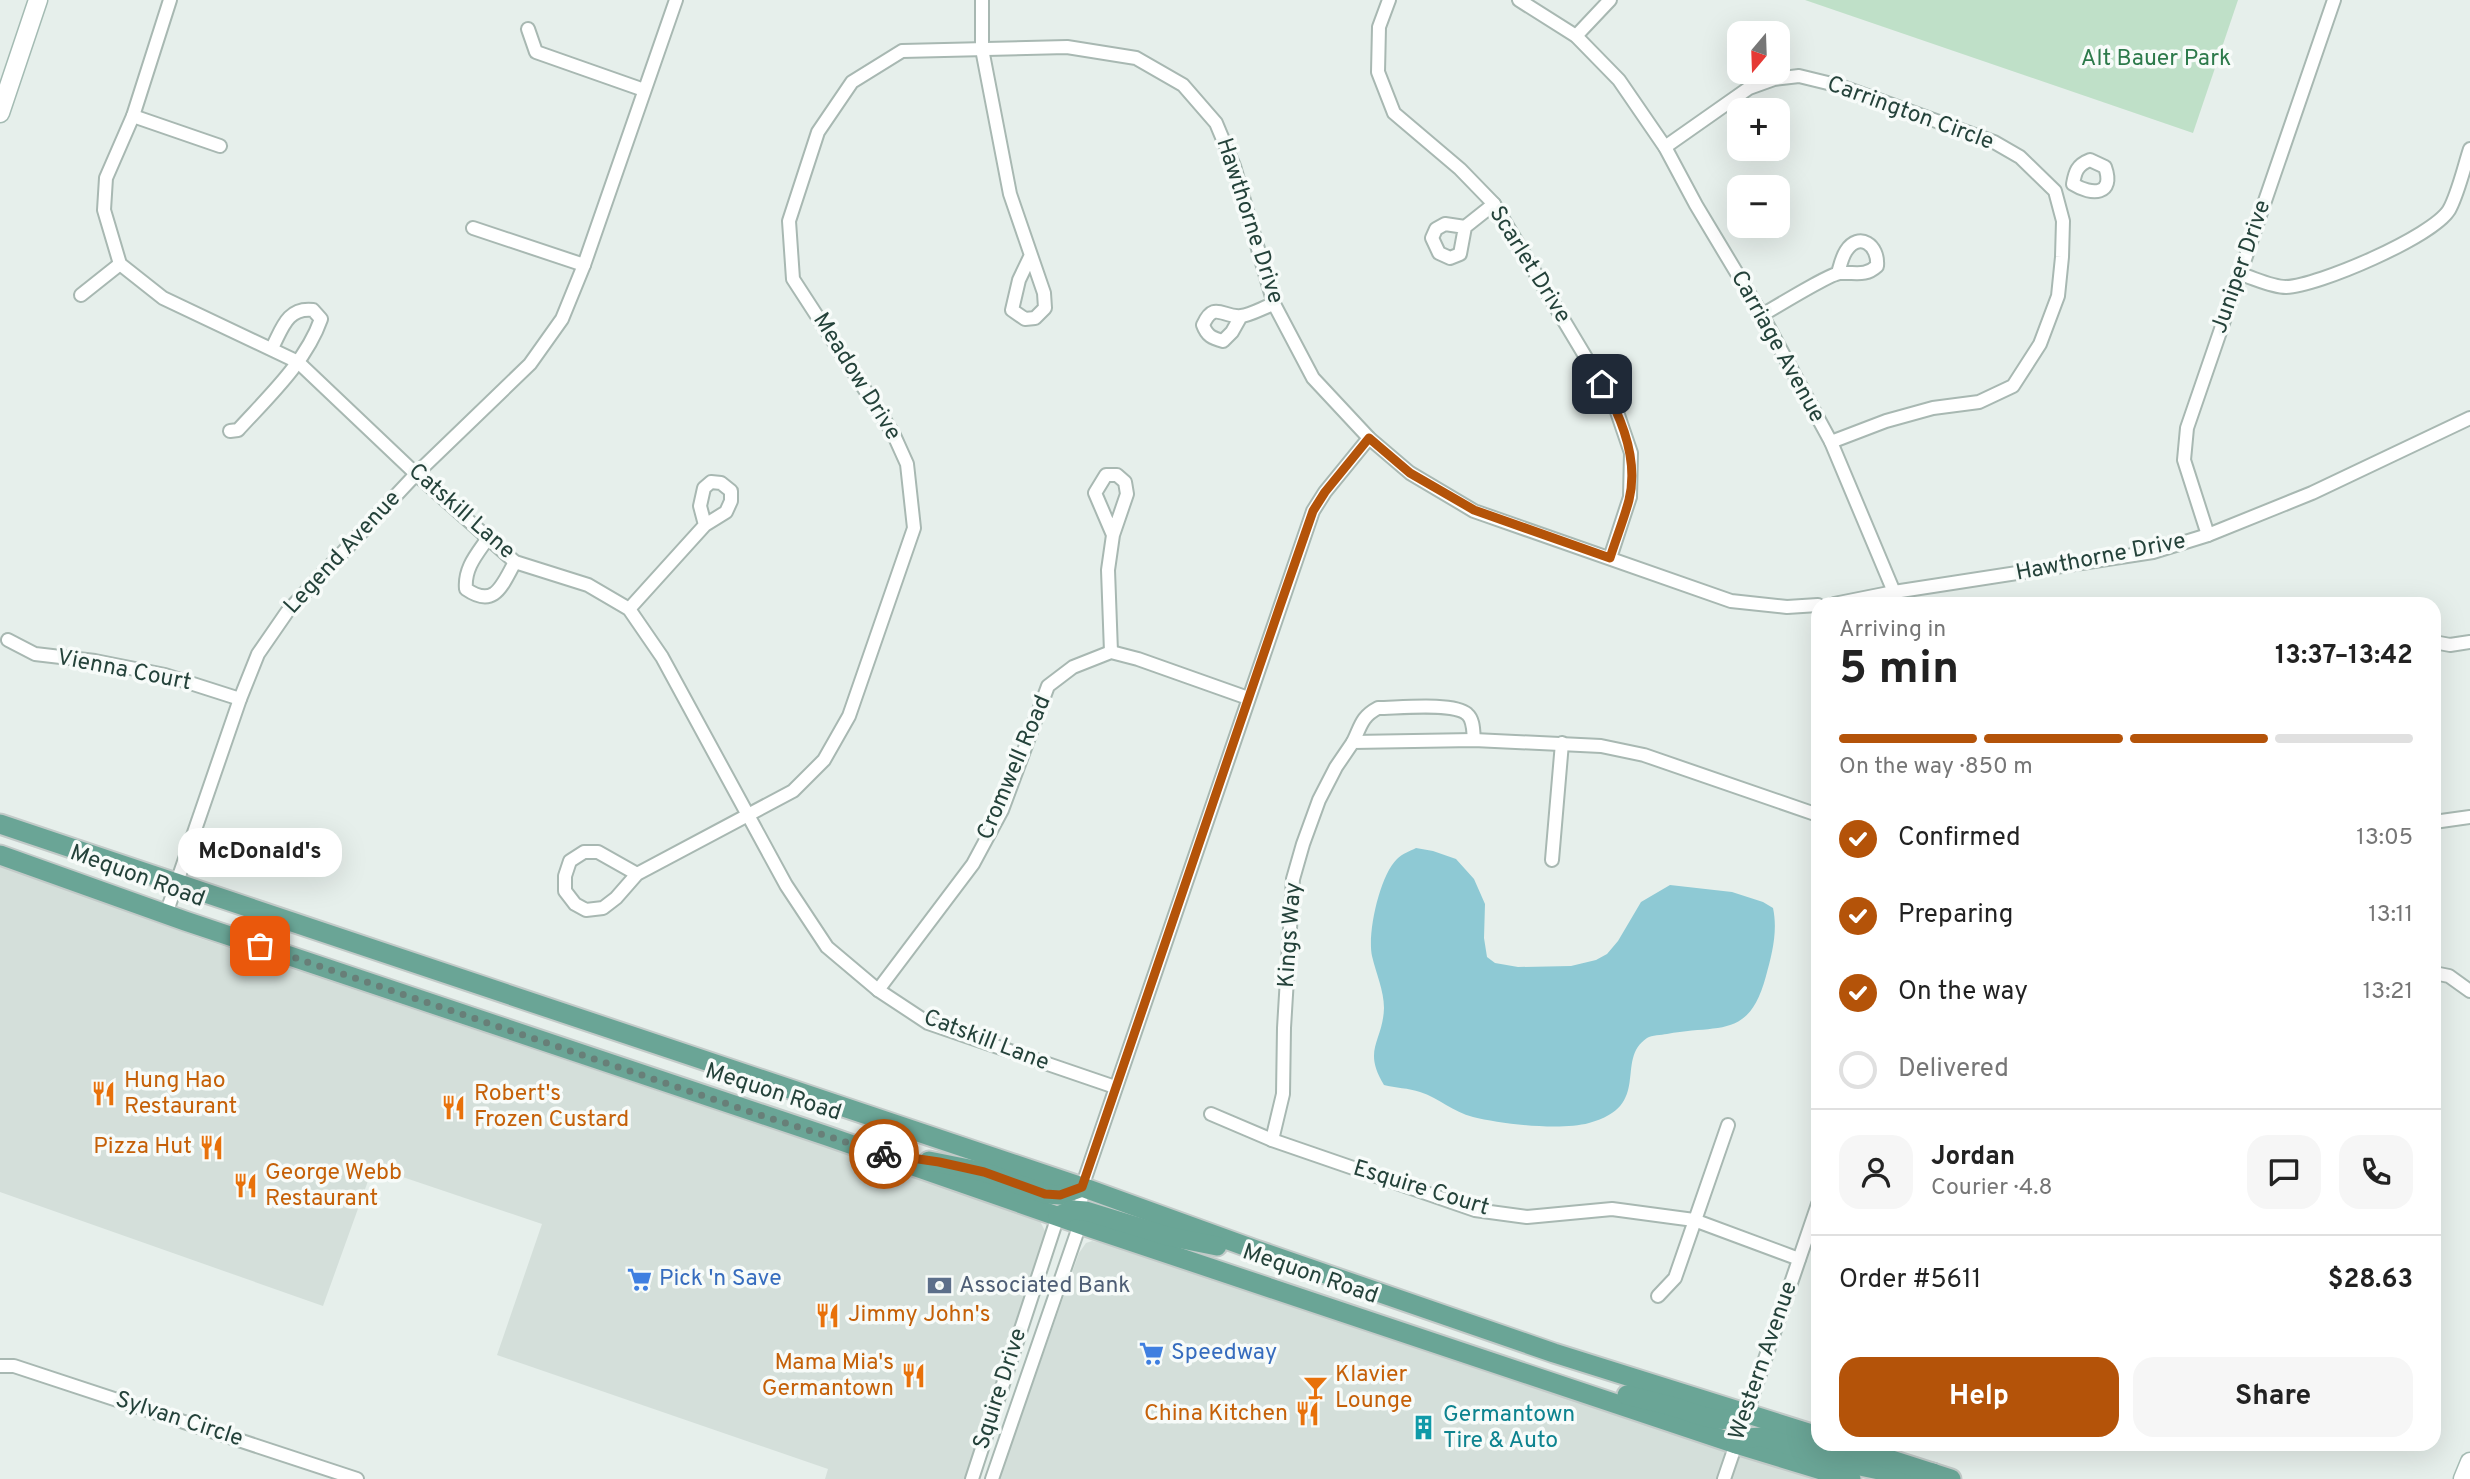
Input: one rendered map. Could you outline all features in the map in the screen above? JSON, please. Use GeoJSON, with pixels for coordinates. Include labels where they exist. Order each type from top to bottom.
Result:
{"type":"FeatureCollection","features":[{"type":"Feature","properties":{"kind":"main road","name":"Mequon Road"},"geometry":{"type":"LineString","coordinates":[[0,824],[1082,1187],[1546,1350],[1811,1434]]}},
{"type":"Feature","properties":{"kind":"main road","name":"Mequon Road"},"geometry":{"type":"LineString","coordinates":[[0,855],[166,915],[1058,1216]]}},
{"type":"Feature","properties":{"kind":"main road"},"geometry":{"type":"LineString","coordinates":[[876,1153],[984,1172],[1045,1194],[1060,1195],[1082,1187]]}},
{"type":"Feature","properties":{"kind":"main road"},"geometry":{"type":"LineString","coordinates":[[1058,1216],[1072,1210],[1080,1217],[1102,1214],[1167,1236],[1210,1245],[1256,1250]]}},
{"type":"Feature","properties":{"kind":"main road","name":"Mequon Road"},"geometry":{"type":"LineString","coordinates":[[1080,1217],[1536,1377],[1736,1444],[1851,1479]]}},
{"type":"Feature","properties":{"kind":"main road"},"geometry":{"type":"LineString","coordinates":[[1536,1377],[1546,1350]]}},
{"type":"Feature","properties":{"kind":"main road"},"geometry":{"type":"LineString","coordinates":[[1584,1392],[1627,1395],[1673,1406],[1709,1419],[1729,1420],[1746,1413]]}},
{"type":"Feature","properties":{"kind":"main road"},"geometry":{"type":"LineString","coordinates":[[1736,1444],[1747,1438],[1762,1437],[1855,1465],[1899,1474],[1942,1476]]}},
{"type":"Feature","properties":{"kind":"main road"},"geometry":{"type":"LineString","coordinates":[[1864,1451],[1942,1476]]}},
{"type":"Feature","properties":{"kind":"street"},"geometry":{"type":"LineString","coordinates":[[0,113],[38,0]]}},
{"type":"Feature","properties":{"kind":"street"},"geometry":{"type":"LineString","coordinates":[[81,295],[120,264],[104,210],[106,178],[133,116],[170,0]]}},
{"type":"Feature","properties":{"kind":"street","name":"Legend Avenue"},"geometry":{"type":"LineString","coordinates":[[166,915],[258,654],[286,612],[416,474],[530,364],[562,318],[584,265],[676,0]]}},
{"type":"Feature","properties":{"kind":"street"},"geometry":{"type":"LineString","coordinates":[[982,0],[982,48],[1010,194],[1030,257]]}},
{"type":"Feature","properties":{"kind":"street","name":"Scarlet Drive"},"geometry":{"type":"LineString","coordinates":[[1389,0],[1379,27],[1378,72],[1394,113],[1460,169],[1494,204],[1615,406],[1631,453],[1630,497],[1610,558]]}},
{"type":"Feature","properties":{"kind":"street","name":"Carriage Avenue"},"geometry":{"type":"LineString","coordinates":[[1519,0],[1576,36],[1619,80],[1665,146],[1696,205],[1762,314],[1831,442],[1894,597]]}},
{"type":"Feature","properties":{"kind":"street"},"geometry":{"type":"LineString","coordinates":[[1576,36],[1610,0]]}},
{"type":"Feature","properties":{"kind":"street","name":"Juniper Drive"},"geometry":{"type":"LineString","coordinates":[[2208,535],[2183,460],[2187,428],[2334,0]]}},
{"type":"Feature","properties":{"kind":"street"},"geometry":{"type":"LineString","coordinates":[[528,29],[536,52],[644,90]]}},
{"type":"Feature","properties":{"kind":"street","name":"Hawthorne Drive"},"geometry":{"type":"LineString","coordinates":[[982,48],[1067,47],[1136,58],[1184,85],[1216,123],[1234,166],[1274,304],[1313,378],[1369,438],[1410,473],[1474,510],[1731,601],[1787,607],[1811,605]]}},
{"type":"Feature","properties":{"kind":"street","name":"Meadow Drive"},"geometry":{"type":"LineString","coordinates":[[637,874],[793,791],[824,760],[849,716],[914,528],[907,464],[893,433],[793,279],[789,220],[818,132],[852,82],[902,51],[982,48]]}},
{"type":"Feature","properties":{"kind":"street","name":"Carrington Circle"},"geometry":{"type":"LineString","coordinates":[[1665,146],[1749,88],[1774,79],[1799,76],[1840,86],[1994,142],[2020,157],[2055,191]]}},
{"type":"Feature","properties":{"kind":"street"},"geometry":{"type":"LineString","coordinates":[[133,116],[220,146]]}},
{"type":"Feature","properties":{"kind":"street"},"geometry":{"type":"LineString","coordinates":[[2240,274],[2284,287],[2310,284],[2412,240],[2435,225],[2449,210],[2470,149]]}},
{"type":"Feature","properties":{"kind":"street"},"geometry":{"type":"LineString","coordinates":[[1831,442],[1921,411],[1979,402],[2013,386],[2040,344],[2058,296],[2063,221],[2055,191],[2073,184]]}},
{"type":"Feature","properties":{"kind":"street"},"geometry":{"type":"LineString","coordinates":[[1465,228],[1494,204]]}},
{"type":"Feature","properties":{"kind":"street"},"geometry":{"type":"LineString","coordinates":[[473,228],[584,265]]}},
{"type":"Feature","properties":{"kind":"street","name":"Catskill Lane"},"geometry":{"type":"LineString","coordinates":[[120,264],[163,298],[298,362],[416,474],[515,562],[588,584],[629,609],[662,657],[786,885],[827,947],[878,990],[928,1023],[1115,1087]]}},
{"type":"Feature","properties":{"kind":"street"},"geometry":{"type":"LineString","coordinates":[[1762,314],[1838,273]]}},
{"type":"Feature","properties":{"kind":"street"},"geometry":{"type":"LineString","coordinates":[[1241,316],[1274,304]]}},
{"type":"Feature","properties":{"kind":"street"},"geometry":{"type":"LineString","coordinates":[[230,431],[238,430],[298,362],[316,334],[321,319],[313,310],[302,309],[291,314],[272,348]]}},
{"type":"Feature","properties":{"kind":"street","name":"Hawthorne Drive"},"geometry":{"type":"LineString","coordinates":[[1900,597],[2153,552],[2208,535],[2312,492],[2470,418]]}},
{"type":"Feature","properties":{"kind":"street","name":"Squire Drive"},"geometry":{"type":"LineString","coordinates":[[992,1479],[1080,1217],[1082,1187],[1115,1087],[1313,511],[1369,438]]}},
{"type":"Feature","properties":{"kind":"street"},"geometry":{"type":"LineString","coordinates":[[629,609],[705,525]]}},
{"type":"Feature","properties":{"kind":"street"},"geometry":{"type":"LineString","coordinates":[[1113,535],[1108,570],[1111,652],[1248,698]]}},
{"type":"Feature","properties":{"kind":"street"},"geometry":{"type":"LineString","coordinates":[[488,538],[471,562],[465,577],[466,589],[476,596],[487,597],[499,591],[515,562]]}},
{"type":"Feature","properties":{"kind":"street","name":"Vienna Court"},"geometry":{"type":"LineString","coordinates":[[8,640],[36,654],[95,661],[165,675],[240,699]]}},
{"type":"Feature","properties":{"kind":"street"},"geometry":{"type":"LineString","coordinates":[[2441,643],[2470,642]]}},
{"type":"Feature","properties":{"kind":"street","name":"Cromwell Road"},"geometry":{"type":"LineString","coordinates":[[878,990],[973,864],[1002,810],[1048,686],[1073,667],[1111,652]]}},
{"type":"Feature","properties":{"kind":"street","name":"Kings Way"},"geometry":{"type":"LineString","coordinates":[[1272,1140],[1283,1094],[1293,879],[1319,800],[1336,766],[1353,742],[1362,720],[1367,714],[1378,709],[1453,708],[1465,712],[1470,718],[1474,740]]}},
{"type":"Feature","properties":{"kind":"street"},"geometry":{"type":"LineString","coordinates":[[1353,742],[1474,740],[1601,746],[1644,755],[1811,813]]}},
{"type":"Feature","properties":{"kind":"street"},"geometry":{"type":"LineString","coordinates":[[1552,860],[1562,743]]}},
{"type":"Feature","properties":{"kind":"street"},"geometry":{"type":"LineString","coordinates":[[2441,821],[2470,817]]}},
{"type":"Feature","properties":{"kind":"street"},"geometry":{"type":"LineString","coordinates":[[583,852],[598,852],[637,874],[616,898],[603,908],[586,910],[575,904],[565,891],[565,876],[570,861],[583,852]]}},
{"type":"Feature","properties":{"kind":"street"},"geometry":{"type":"LineString","coordinates":[[2441,974],[2449,976],[2470,991]]}},
{"type":"Feature","properties":{"kind":"street","name":"Esquire Court"},"geometry":{"type":"LineString","coordinates":[[1211,1114],[1272,1140],[1475,1210],[1527,1217],[1612,1209],[1694,1220],[1799,1259]]}},
{"type":"Feature","properties":{"kind":"street"},"geometry":{"type":"LineString","coordinates":[[1658,1296],[1675,1278],[1728,1125]]}},
{"type":"Feature","properties":{"kind":"street","name":"Squire Drive"},"geometry":{"type":"LineString","coordinates":[[972,1479],[1058,1216],[1082,1187]]}},
{"type":"Feature","properties":{"kind":"street","name":"Western Avenue"},"geometry":{"type":"LineString","coordinates":[[1724,1479],[1811,1224]]}},
{"type":"Feature","properties":{"kind":"street","name":"Sylvan Circle"},"geometry":{"type":"LineString","coordinates":[[0,1366],[14,1366],[357,1479]]}},
{"type":"Feature","properties":{"kind":"street"},"geometry":{"type":"LineString","coordinates":[[2464,1479],[2470,1463]]}},
{"type":"Feature","properties":{"kind":"shaded area"},"geometry":{"type":"Polygon","coordinates":[[[0,864],[193,936],[1040,1221],[1046,1233],[966,1479],[825,1479],[828,1469],[497,1355],[542,1224],[373,1167],[323,1306],[0,1192],[0,864]]]}},
{"type":"Feature","properties":{"kind":"shaded area"},"geometry":{"type":"Polygon","coordinates":[[[1092,1241],[1118,1247],[1636,1422],[1766,1464],[1825,1479],[999,1479],[1079,1253],[1086,1243],[1092,1241]]]}},
{"type":"Feature","properties":{"kind":"green space","name":"Alt Bauer Park"},"geometry":{"type":"Polygon","coordinates":[[[1805,0],[2238,0],[2193,133],[1805,0]]]}},
{"type":"Feature","properties":{"kind":"water"},"geometry":{"type":"Polygon","coordinates":[[[1416,848],[1456,859],[1474,879],[1485,904],[1484,938],[1487,957],[1495,963],[1518,967],[1571,966],[1596,960],[1607,954],[1618,941],[1641,902],[1670,885],[1732,892],[1763,902],[1773,908],[1775,934],[1759,996],[1751,1011],[1730,1025],[1647,1038],[1638,1047],[1633,1058],[1627,1094],[1620,1106],[1609,1115],[1589,1123],[1547,1126],[1485,1120],[1466,1115],[1420,1092],[1384,1085],[1374,1054],[1383,1020],[1384,1002],[1372,956],[1371,933],[1385,878],[1399,857],[1416,848]]]}},
{"type":"Feature","properties":{"kind":"way so far"},"geometry":{"type":"LineString","coordinates":[[260,946],[760,1115],[884,1154]]}},
{"type":"Feature","properties":{"kind":"place","name":"McDonald's"},"geometry":{"type":"Point","coordinates":[260,946]}},
{"type":"Feature","properties":{"kind":"place","name":"Hung Hao Restaurant"},"geometry":{"type":"Point","coordinates":[104,1094]}},
{"type":"Feature","properties":{"kind":"place","name":"Robert's Frozen Custard"},"geometry":{"type":"Point","coordinates":[454,1107]}},
{"type":"Feature","properties":{"kind":"place","name":"Pizza Hut"},"geometry":{"type":"Point","coordinates":[212,1147]}},
{"type":"Feature","properties":{"kind":"place","name":"George Webb Restaurant"},"geometry":{"type":"Point","coordinates":[245,1186]}},
{"type":"Feature","properties":{"kind":"place","name":"Pick 'n Save"},"geometry":{"type":"Point","coordinates":[639,1279]}},
{"type":"Feature","properties":{"kind":"place","name":"Associated Bank"},"geometry":{"type":"Point","coordinates":[939,1286]}},
{"type":"Feature","properties":{"kind":"place","name":"Jimmy John's"},"geometry":{"type":"Point","coordinates":[828,1315]}},
{"type":"Feature","properties":{"kind":"place","name":"Speedway"},"geometry":{"type":"Point","coordinates":[1151,1353]}},
{"type":"Feature","properties":{"kind":"place","name":"Mama Mia's Germantown"},"geometry":{"type":"Point","coordinates":[914,1376]}},
{"type":"Feature","properties":{"kind":"place","name":"Klavier Lounge"},"geometry":{"type":"Point","coordinates":[1315,1388]}},
{"type":"Feature","properties":{"kind":"place","name":"China Kitchen"},"geometry":{"type":"Point","coordinates":[1308,1414]}},
{"type":"Feature","properties":{"kind":"place","name":"Germantown Tire & Auto"},"geometry":{"type":"Point","coordinates":[1423,1428]}},
{"type":"Feature","properties":{"kind":"route"},"geometry":{"type":"LineString","coordinates":[[884,1154],[984,1172],[1045,1194],[1060,1195],[1082,1187],[1313,511],[1325,492],[1369,438],[1410,473],[1474,510],[1610,558],[1630,497],[1631,453],[1615,406],[1602,384]]}}]}
